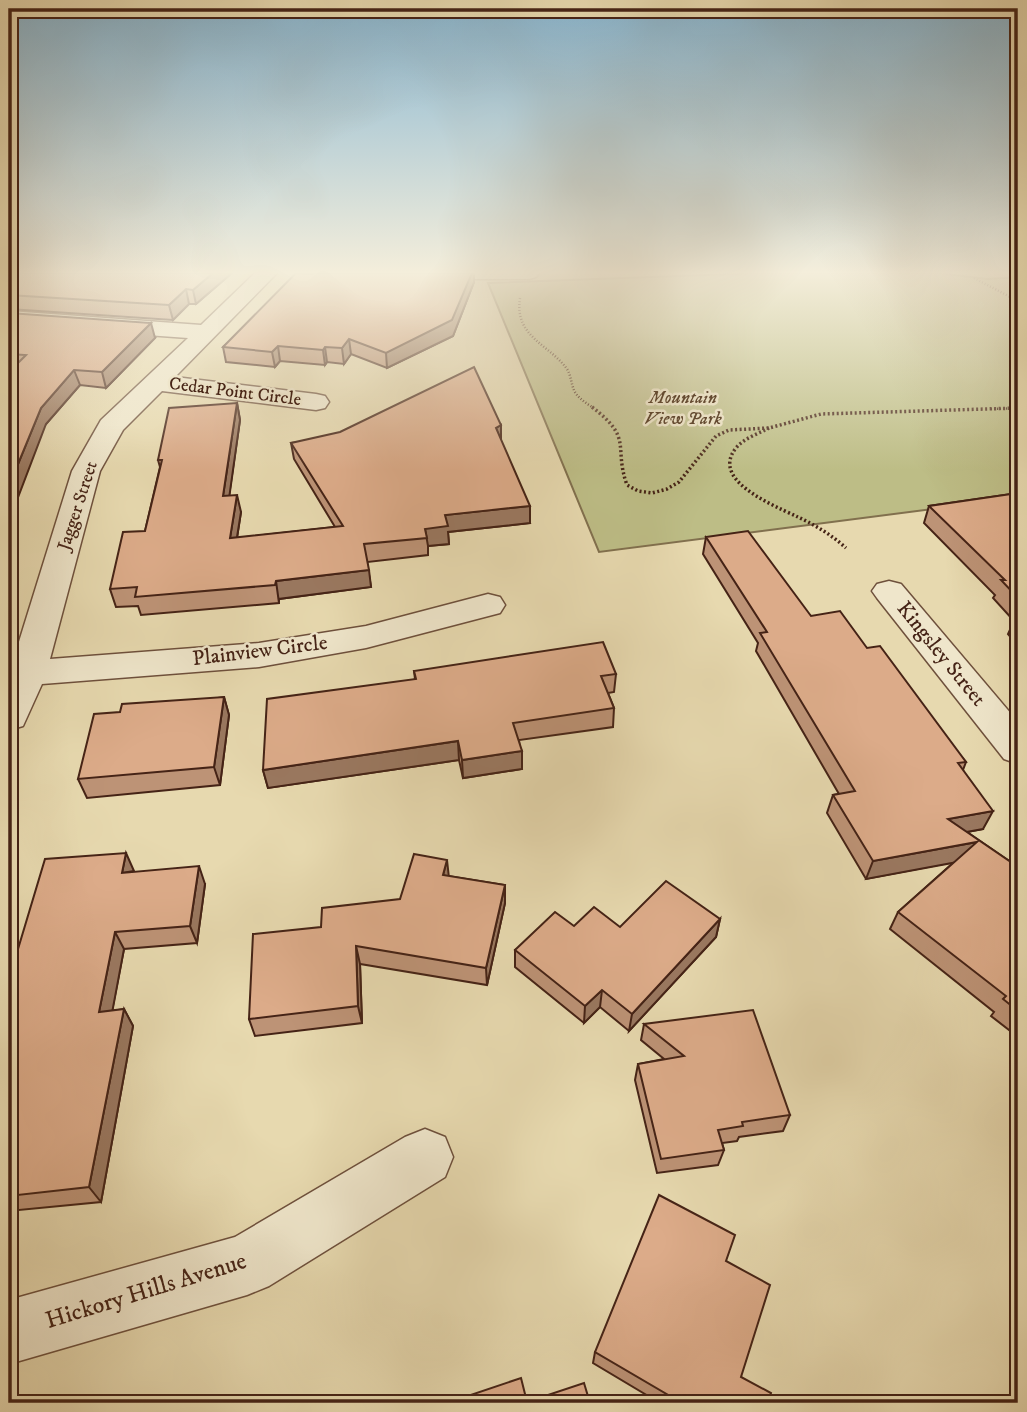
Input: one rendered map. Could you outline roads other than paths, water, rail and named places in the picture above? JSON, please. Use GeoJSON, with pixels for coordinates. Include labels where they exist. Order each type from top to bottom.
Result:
{"type":"FeatureCollection","features":[{"type":"Feature","properties":{"kind":"street","name":"Jagger Street"},"geometry":{"type":"LineString","coordinates":[[9,716],[28,673],[86,471],[111,426],[199,339]]}},
{"type":"Feature","properties":{"kind":"street","name":"Cedar Point Circle"},"geometry":{"type":"LineString","coordinates":[[155,382],[316,402]]}},
{"type":"Feature","properties":{"kind":"street","name":"Kingsley Street"},"geometry":{"type":"LineString","coordinates":[[889,592],[1018,749]]}},
{"type":"Feature","properties":{"kind":"street","name":"Plainview Circle"},"geometry":{"type":"LineString","coordinates":[[28,673],[259,655],[366,636],[488,605]]}},
{"type":"Feature","properties":{"kind":"street","name":"Hickory Hills Avenue"},"geometry":{"type":"LineString","coordinates":[[9,1332],[247,1264],[425,1157]]}},
{"type":"Feature","properties":{"kind":"park label","name":"Mountain View Park"},"geometry":{"type":"Point","coordinates":[683,408]}}]}
